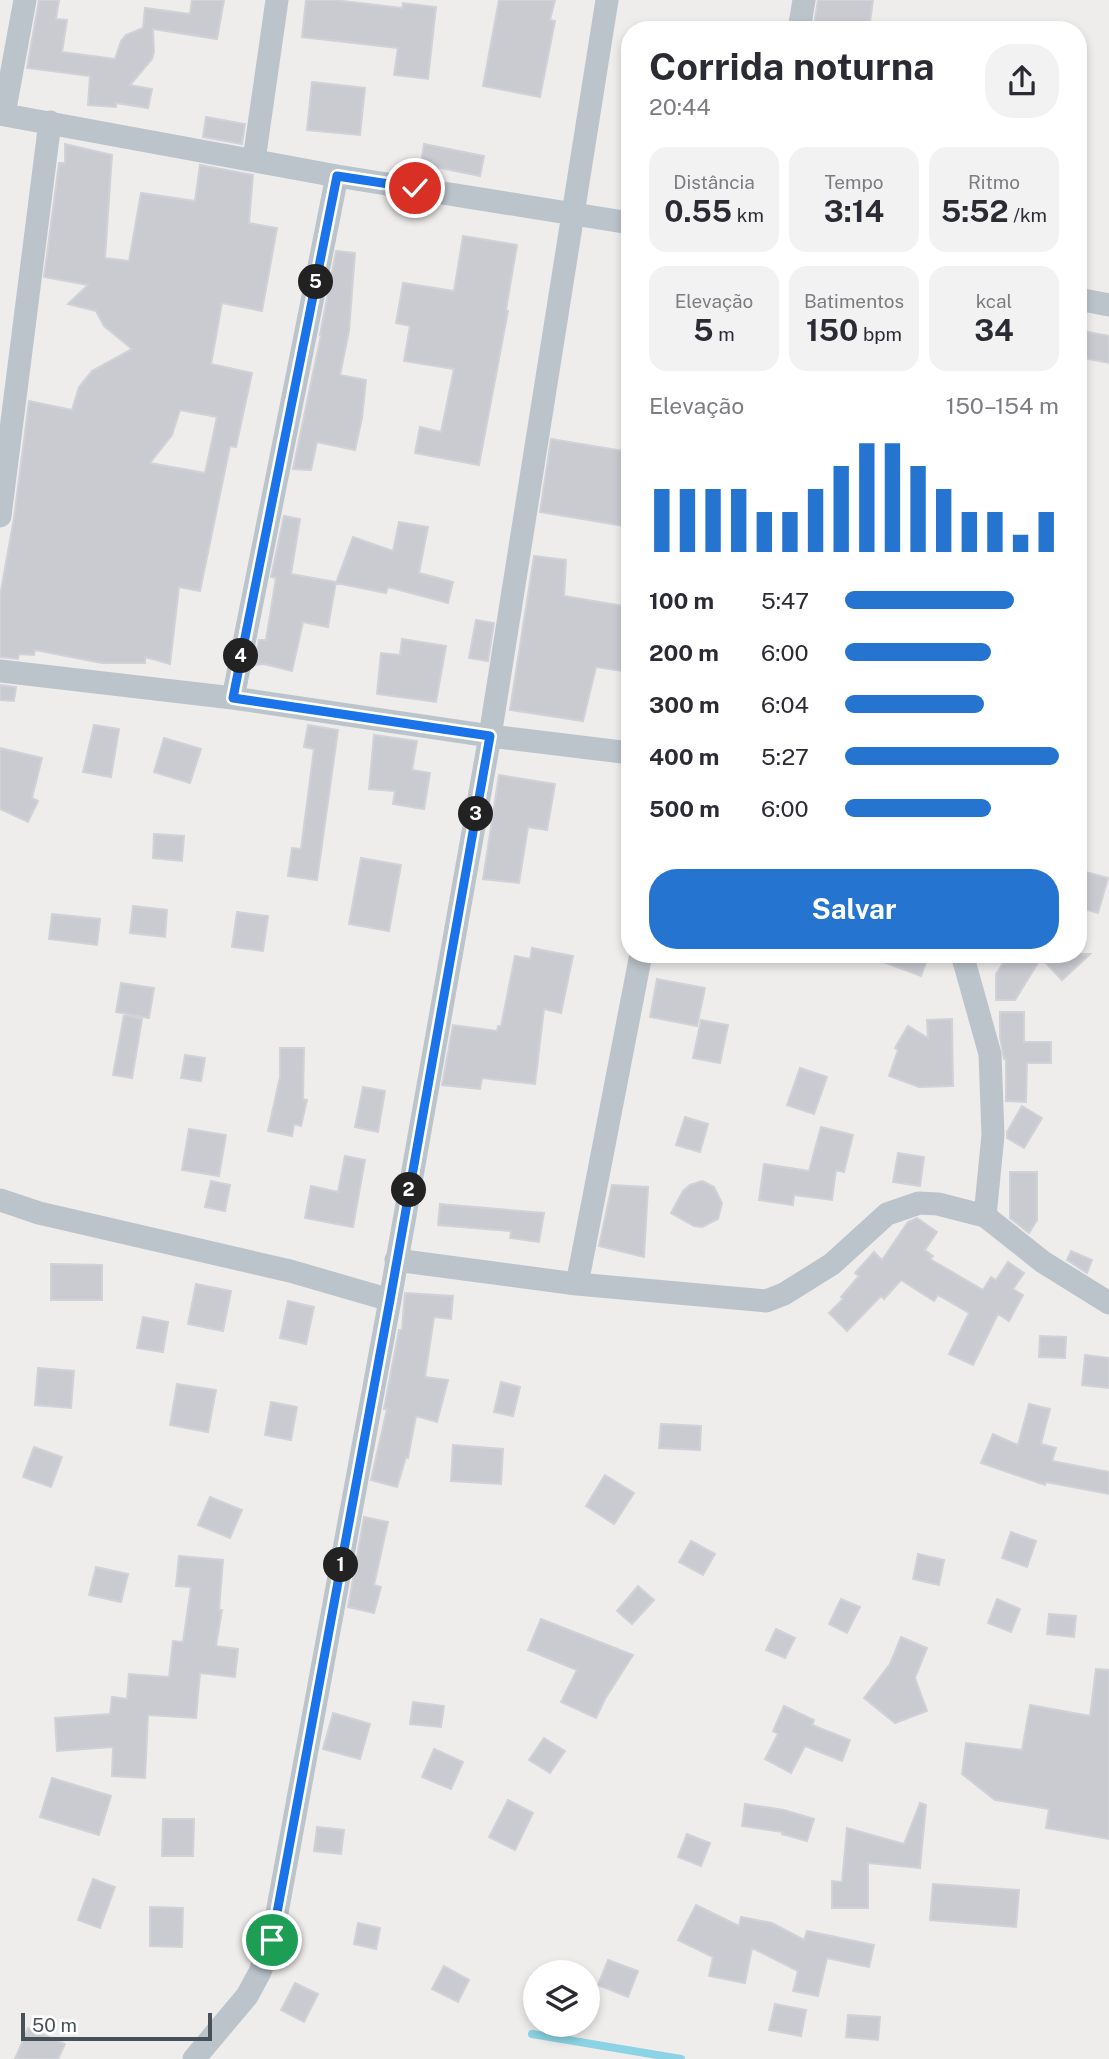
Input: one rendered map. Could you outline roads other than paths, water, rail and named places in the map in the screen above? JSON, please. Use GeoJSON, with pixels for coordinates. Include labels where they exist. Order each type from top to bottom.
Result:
{"type":"FeatureCollection","features":[{"type":"Feature","properties":{"kind":"street"},"geometry":{"type":"LineString","coordinates":[[25,0],[2,114],[337,176],[621,221]]}},
{"type":"Feature","properties":{"kind":"street"},"geometry":{"type":"LineString","coordinates":[[254,160],[277,0]]}},
{"type":"Feature","properties":{"kind":"street"},"geometry":{"type":"LineString","coordinates":[[194,2059],[247,1996],[272,1940],[490,736],[607,0]]}},
{"type":"Feature","properties":{"kind":"street"},"geometry":{"type":"LineString","coordinates":[[800,21],[804,0]]}},
{"type":"Feature","properties":{"kind":"street"},"geometry":{"type":"LineString","coordinates":[[0,516],[50,122]]}},
{"type":"Feature","properties":{"kind":"street"},"geometry":{"type":"LineString","coordinates":[[233,698],[337,176]]}},
{"type":"Feature","properties":{"kind":"street"},"geometry":{"type":"LineString","coordinates":[[1087,301],[1109,305]]}},
{"type":"Feature","properties":{"kind":"street"},"geometry":{"type":"LineString","coordinates":[[0,671],[233,698],[490,736],[621,752]]}},
{"type":"Feature","properties":{"kind":"street"},"geometry":{"type":"LineString","coordinates":[[577,1284],[639,963]]}},
{"type":"Feature","properties":{"kind":"street"},"geometry":{"type":"LineString","coordinates":[[965,963],[990,1054],[993,1135],[985,1216]]}},
{"type":"Feature","properties":{"kind":"street"},"geometry":{"type":"LineString","coordinates":[[0,1200],[39,1213],[290,1271],[390,1300]]}},
{"type":"Feature","properties":{"kind":"street"},"geometry":{"type":"LineString","coordinates":[[397,1260],[577,1284],[765,1301],[784,1294],[832,1264],[887,1214],[919,1203],[938,1204],[985,1216],[1043,1262],[1109,1303]]}},
{"type":"Feature","properties":{"kind":"waterway"},"geometry":{"type":"LineString","coordinates":[[550,2037],[681,2059]]}}]}
